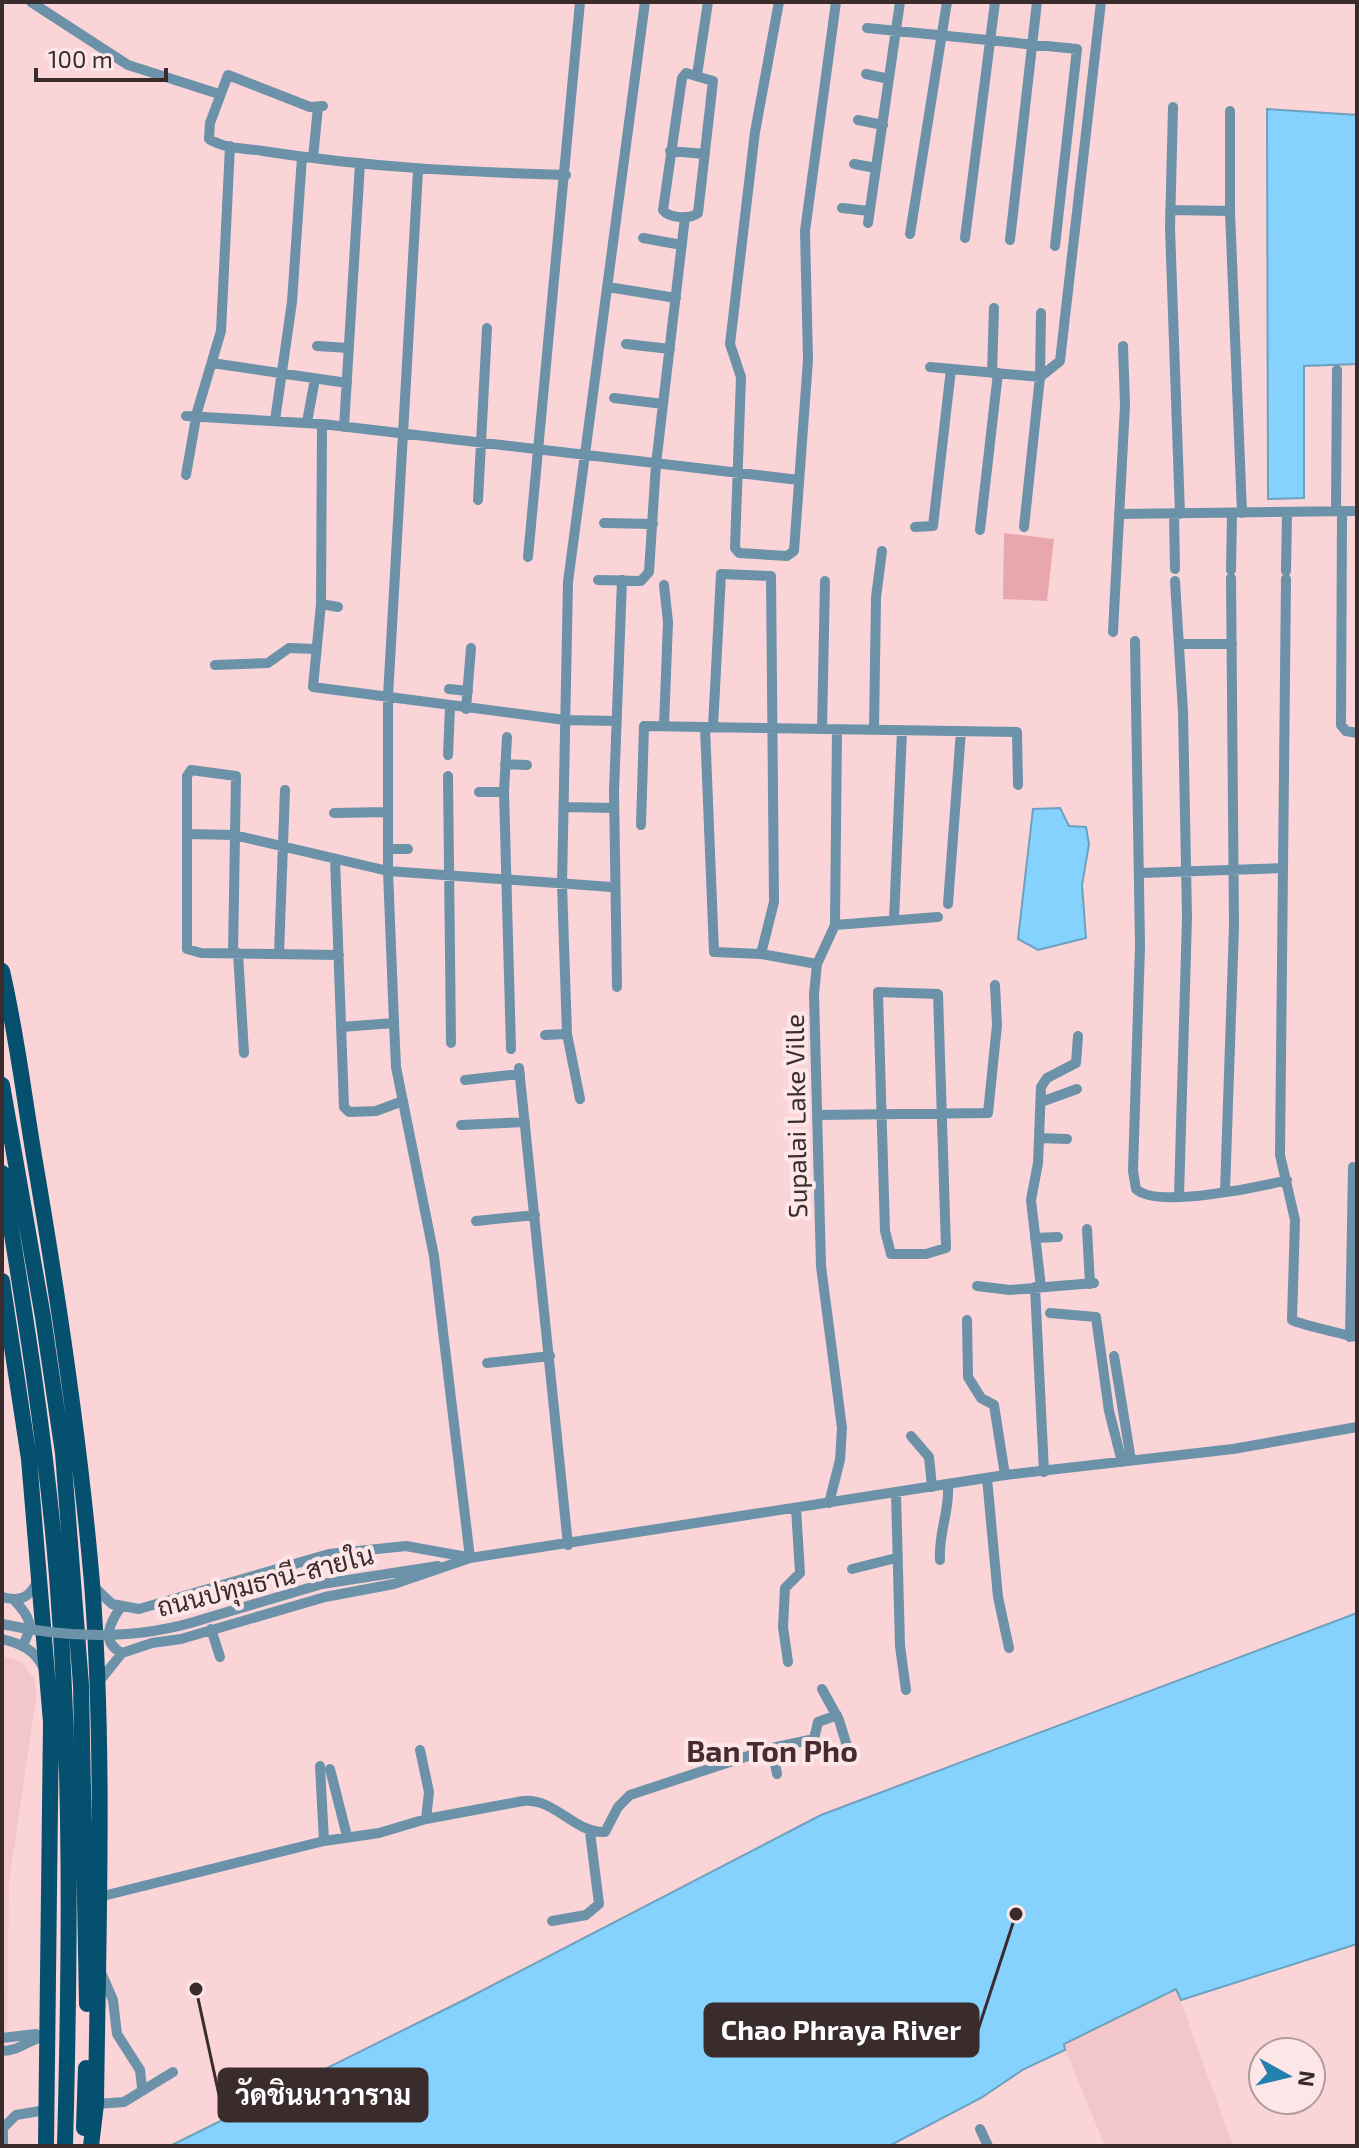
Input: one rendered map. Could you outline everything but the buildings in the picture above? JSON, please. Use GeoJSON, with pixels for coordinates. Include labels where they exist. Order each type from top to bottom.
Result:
{"type":"FeatureCollection","features":[{"type":"Feature","properties":{"kind":"main road"},"geometry":{"type":"LineString","coordinates":[[2,971],[17,1042],[55,1279],[78,1448],[92,1584],[98,1721],[99,1897],[96,2104],[91,2146]]}},
{"type":"Feature","properties":{"kind":"main road"},"geometry":{"type":"LineString","coordinates":[[2,1085],[63,1453],[81,1685],[65,2146]]}},
{"type":"Feature","properties":{"kind":"main road"},"geometry":{"type":"LineString","coordinates":[[2,1173],[45,1456],[57,1576],[77,1819],[87,2030],[84,2146]]}},
{"type":"Feature","properties":{"kind":"main road"},"geometry":{"type":"LineString","coordinates":[[33,1259],[55,1279]]}},
{"type":"Feature","properties":{"kind":"main road"},"geometry":{"type":"LineString","coordinates":[[2,1281],[29,1459],[51,1722],[46,2146]]}},
{"type":"Feature","properties":{"kind":"main road"},"geometry":{"type":"LineString","coordinates":[[14,1351],[24,1306]]}},
{"type":"Feature","properties":{"kind":"main road"},"geometry":{"type":"LineString","coordinates":[[77,1819],[98,1721]]}},
{"type":"Feature","properties":{"kind":"main road"},"geometry":{"type":"LineString","coordinates":[[51,1722],[77,1819]]}},
{"type":"Feature","properties":{"kind":"street"},"geometry":{"type":"LineString","coordinates":[[31,2],[128,65],[219,94]]}},
{"type":"Feature","properties":{"kind":"street"},"geometry":{"type":"LineString","coordinates":[[528,557],[580,2]]}},
{"type":"Feature","properties":{"kind":"street"},"geometry":{"type":"LineString","coordinates":[[580,1099],[567,1034],[562,885],[566,807],[568,582],[645,2]]}},
{"type":"Feature","properties":{"kind":"street"},"geometry":{"type":"LineString","coordinates":[[697,75],[708,2]]}},
{"type":"Feature","properties":{"kind":"street"},"geometry":{"type":"LineString","coordinates":[[779,2],[755,132],[730,344],[741,377],[740,474],[735,548],[739,553],[792,555],[808,360],[805,231],[836,2]]}},
{"type":"Feature","properties":{"kind":"street"},"geometry":{"type":"LineString","coordinates":[[868,223],[900,2]]}},
{"type":"Feature","properties":{"kind":"street"},"geometry":{"type":"LineString","coordinates":[[910,234],[947,2]]}},
{"type":"Feature","properties":{"kind":"street"},"geometry":{"type":"LineString","coordinates":[[965,238],[995,2]]}},
{"type":"Feature","properties":{"kind":"street"},"geometry":{"type":"LineString","coordinates":[[1010,240],[1037,2]]}},
{"type":"Feature","properties":{"kind":"street"},"geometry":{"type":"LineString","coordinates":[[930,367],[1040,377],[1060,361],[1101,2]]}},
{"type":"Feature","properties":{"kind":"street"},"geometry":{"type":"LineString","coordinates":[[867,28],[1077,49],[1055,246]]}},
{"type":"Feature","properties":{"kind":"street"},"geometry":{"type":"LineString","coordinates":[[866,74],[889,79]]}},
{"type":"Feature","properties":{"kind":"street"},"geometry":{"type":"LineString","coordinates":[[275,420],[292,302],[307,158],[321,106],[291,100],[228,75],[207,132],[213,142],[307,158],[418,171],[566,175]]}},
{"type":"Feature","properties":{"kind":"street"},"geometry":{"type":"LineString","coordinates":[[697,75],[713,81],[698,213],[685,217],[664,213],[663,210],[682,76],[697,75]]}},
{"type":"Feature","properties":{"kind":"street"},"geometry":{"type":"LineString","coordinates":[[1173,107],[1170,210],[1177,514],[1175,575],[1187,871],[1179,1196]]}},
{"type":"Feature","properties":{"kind":"street"},"geometry":{"type":"LineString","coordinates":[[1225,1192],[1233,870],[1231,574],[1237,514],[1230,111]]}},
{"type":"Feature","properties":{"kind":"street"},"geometry":{"type":"LineString","coordinates":[[858,120],[883,125]]}},
{"type":"Feature","properties":{"kind":"street"},"geometry":{"type":"LineString","coordinates":[[186,475],[191,417],[212,363],[222,318],[230,146]]}},
{"type":"Feature","properties":{"kind":"street"},"geometry":{"type":"LineString","coordinates":[[670,151],[705,154]]}},
{"type":"Feature","properties":{"kind":"street"},"geometry":{"type":"LineString","coordinates":[[344,427],[360,163]]}},
{"type":"Feature","properties":{"kind":"street"},"geometry":{"type":"LineString","coordinates":[[854,164],[876,168]]}},
{"type":"Feature","properties":{"kind":"street"},"geometry":{"type":"LineString","coordinates":[[418,171],[388,700],[388,871],[396,1067],[434,1256],[470,1558]]}},
{"type":"Feature","properties":{"kind":"street"},"geometry":{"type":"LineString","coordinates":[[842,208],[869,211]]}},
{"type":"Feature","properties":{"kind":"street"},"geometry":{"type":"LineString","coordinates":[[1170,210],[1230,211]]}},
{"type":"Feature","properties":{"kind":"street"},"geometry":{"type":"LineString","coordinates":[[598,580],[647,579],[656,464],[685,217]]}},
{"type":"Feature","properties":{"kind":"street"},"geometry":{"type":"LineString","coordinates":[[643,238],[682,245]]}},
{"type":"Feature","properties":{"kind":"street"},"geometry":{"type":"LineString","coordinates":[[608,287],[676,298]]}},
{"type":"Feature","properties":{"kind":"street"},"geometry":{"type":"LineString","coordinates":[[980,530],[995,373],[994,308]]}},
{"type":"Feature","properties":{"kind":"street"},"geometry":{"type":"LineString","coordinates":[[1024,527],[1040,377],[1041,313]]}},
{"type":"Feature","properties":{"kind":"street"},"geometry":{"type":"LineString","coordinates":[[478,500],[487,328]]}},
{"type":"Feature","properties":{"kind":"street"},"geometry":{"type":"LineString","coordinates":[[626,344],[670,349]]}},
{"type":"Feature","properties":{"kind":"street"},"geometry":{"type":"LineString","coordinates":[[317,346],[349,348]]}},
{"type":"Feature","properties":{"kind":"street"},"geometry":{"type":"LineString","coordinates":[[1113,632],[1125,405],[1123,346]]}},
{"type":"Feature","properties":{"kind":"street"},"geometry":{"type":"LineString","coordinates":[[212,363],[347,383]]}},
{"type":"Feature","properties":{"kind":"street"},"geometry":{"type":"LineString","coordinates":[[915,527],[933,526],[951,369]]}},
{"type":"Feature","properties":{"kind":"street"},"geometry":{"type":"LineString","coordinates":[[1337,370],[1341,725],[1346,731],[1357,733]]}},
{"type":"Feature","properties":{"kind":"street"},"geometry":{"type":"LineString","coordinates":[[307,422],[315,379]]}},
{"type":"Feature","properties":{"kind":"street"},"geometry":{"type":"LineString","coordinates":[[614,398],[663,404]]}},
{"type":"Feature","properties":{"kind":"street"},"geometry":{"type":"LineString","coordinates":[[191,417],[307,422],[799,480]]}},
{"type":"Feature","properties":{"kind":"street"},"geometry":{"type":"LineString","coordinates":[[322,424],[321,604],[313,687],[466,709],[565,720],[616,721]]}},
{"type":"Feature","properties":{"kind":"street"},"geometry":{"type":"LineString","coordinates":[[1119,514],[1357,511]]}},
{"type":"Feature","properties":{"kind":"street"},"geometry":{"type":"LineString","coordinates":[[1287,512],[1280,1155],[1295,1220],[1292,1320],[1298,1325],[1354,1332],[1353,1167]]}},
{"type":"Feature","properties":{"kind":"street"},"geometry":{"type":"LineString","coordinates":[[604,523],[653,524]]}},
{"type":"Feature","properties":{"kind":"street"},"geometry":{"type":"LineString","coordinates":[[874,730],[876,597],[882,551]]}},
{"type":"Feature","properties":{"kind":"street"},"geometry":{"type":"LineString","coordinates":[[761,954],[774,902],[769,728],[771,576],[721,574],[709,727],[714,952],[761,954],[817,964]]}},
{"type":"Feature","properties":{"kind":"street"},"geometry":{"type":"LineString","coordinates":[[617,987],[612,887],[622,580]]}},
{"type":"Feature","properties":{"kind":"street"},"geometry":{"type":"LineString","coordinates":[[822,729],[825,581]]}},
{"type":"Feature","properties":{"kind":"street"},"geometry":{"type":"LineString","coordinates":[[664,585],[668,622],[664,726]]}},
{"type":"Feature","properties":{"kind":"street"},"geometry":{"type":"LineString","coordinates":[[321,604],[338,607]]}},
{"type":"Feature","properties":{"kind":"street"},"geometry":{"type":"LineString","coordinates":[[1135,641],[1140,873],[1136,1189],[1147,1197],[1179,1196],[1225,1192],[1287,1180]]}},
{"type":"Feature","properties":{"kind":"street"},"geometry":{"type":"LineString","coordinates":[[1179,644],[1232,644]]}},
{"type":"Feature","properties":{"kind":"street"},"geometry":{"type":"LineString","coordinates":[[215,665],[268,663],[289,648],[316,649]]}},
{"type":"Feature","properties":{"kind":"street"},"geometry":{"type":"LineString","coordinates":[[466,709],[471,648]]}},
{"type":"Feature","properties":{"kind":"street"},"geometry":{"type":"LineString","coordinates":[[449,689],[468,691]]}},
{"type":"Feature","properties":{"kind":"street"},"geometry":{"type":"LineString","coordinates":[[448,755],[450,707]]}},
{"type":"Feature","properties":{"kind":"street"},"geometry":{"type":"LineString","coordinates":[[641,825],[644,726],[1017,732],[1018,785]]}},
{"type":"Feature","properties":{"kind":"street","name":"Supalai Lake Ville"},"geometry":{"type":"LineString","coordinates":[[829,1503],[840,1460],[842,1428],[821,1266],[814,994],[817,964],[835,925],[837,729]]}},
{"type":"Feature","properties":{"kind":"street"},"geometry":{"type":"LineString","coordinates":[[894,920],[902,730]]}},
{"type":"Feature","properties":{"kind":"street"},"geometry":{"type":"LineString","coordinates":[[948,904],[961,731]]}},
{"type":"Feature","properties":{"kind":"street"},"geometry":{"type":"LineString","coordinates":[[507,737],[504,792],[511,1049]]}},
{"type":"Feature","properties":{"kind":"street"},"geometry":{"type":"LineString","coordinates":[[505,764],[527,765]]}},
{"type":"Feature","properties":{"kind":"street"},"geometry":{"type":"LineString","coordinates":[[244,1053],[235,953],[236,776],[191,770],[187,776],[187,949],[190,953],[235,953],[339,955]]}},
{"type":"Feature","properties":{"kind":"street"},"geometry":{"type":"LineString","coordinates":[[448,776],[451,1043]]}},
{"type":"Feature","properties":{"kind":"street"},"geometry":{"type":"LineString","coordinates":[[279,954],[285,790]]}},
{"type":"Feature","properties":{"kind":"street"},"geometry":{"type":"LineString","coordinates":[[479,792],[504,792]]}},
{"type":"Feature","properties":{"kind":"street"},"geometry":{"type":"LineString","coordinates":[[566,807],[613,808]]}},
{"type":"Feature","properties":{"kind":"street"},"geometry":{"type":"LineString","coordinates":[[334,813],[388,812]]}},
{"type":"Feature","properties":{"kind":"street"},"geometry":{"type":"LineString","coordinates":[[188,834],[234,835],[388,871],[451,872],[506,880],[612,887]]}},
{"type":"Feature","properties":{"kind":"street"},"geometry":{"type":"LineString","coordinates":[[388,849],[408,849]]}},
{"type":"Feature","properties":{"kind":"street"},"geometry":{"type":"LineString","coordinates":[[335,859],[346,1111],[376,1111],[403,1101]]}},
{"type":"Feature","properties":{"kind":"street"},"geometry":{"type":"LineString","coordinates":[[1140,873],[1283,868]]}},
{"type":"Feature","properties":{"kind":"street"},"geometry":{"type":"LineString","coordinates":[[835,925],[938,917]]}},
{"type":"Feature","properties":{"kind":"street"},"geometry":{"type":"LineString","coordinates":[[817,1115],[988,1113],[997,1025],[995,985]]}},
{"type":"Feature","properties":{"kind":"street"},"geometry":{"type":"LineString","coordinates":[[878,992],[938,994],[942,1114],[946,1248],[926,1254],[891,1254],[885,1231],[878,992]]}},
{"type":"Feature","properties":{"kind":"street"},"geometry":{"type":"LineString","coordinates":[[341,1027],[394,1023]]}},
{"type":"Feature","properties":{"kind":"street"},"geometry":{"type":"LineString","coordinates":[[545,1035],[567,1034]]}},
{"type":"Feature","properties":{"kind":"street"},"geometry":{"type":"LineString","coordinates":[[1044,1472],[1038,1287],[1031,1200],[1040,1138],[1043,1081],[1076,1063],[1078,1036]]}},
{"type":"Feature","properties":{"kind":"street"},"geometry":{"type":"LineString","coordinates":[[465,1080],[519,1071],[568,1545]]}},
{"type":"Feature","properties":{"kind":"street"},"geometry":{"type":"LineString","coordinates":[[1041,1102],[1077,1089]]}},
{"type":"Feature","properties":{"kind":"street"},"geometry":{"type":"LineString","coordinates":[[461,1125],[525,1122]]}},
{"type":"Feature","properties":{"kind":"street"},"geometry":{"type":"LineString","coordinates":[[1040,1138],[1067,1139]]}},
{"type":"Feature","properties":{"kind":"street"},"geometry":{"type":"LineString","coordinates":[[476,1221],[535,1215]]}},
{"type":"Feature","properties":{"kind":"street"},"geometry":{"type":"LineString","coordinates":[[977,1286],[1010,1290],[1092,1283],[1087,1229]]}},
{"type":"Feature","properties":{"kind":"street"},"geometry":{"type":"LineString","coordinates":[[1035,1238],[1058,1237]]}},
{"type":"Feature","properties":{"kind":"street"},"geometry":{"type":"LineString","coordinates":[[1050,1313],[1096,1317],[1103,1378],[1126,1461]]}},
{"type":"Feature","properties":{"kind":"street"},"geometry":{"type":"LineString","coordinates":[[967,1320],[968,1377],[981,1398],[994,1405],[1005,1475]]}},
{"type":"Feature","properties":{"kind":"street"},"geometry":{"type":"LineString","coordinates":[[487,1363],[550,1356]]}},
{"type":"Feature","properties":{"kind":"street"},"geometry":{"type":"LineString","coordinates":[[1114,1356],[1126,1461]]}},
{"type":"Feature","properties":{"kind":"street"},"geometry":{"type":"LineString","coordinates":[[97,1684],[122,1653],[209,1624],[428,1575],[444,1565],[470,1558],[1005,1475],[1183,1455],[1357,1427]]}},
{"type":"Feature","properties":{"kind":"street"},"geometry":{"type":"LineString","coordinates":[[911,1436],[929,1457],[932,1487]]}},
{"type":"Feature","properties":{"kind":"street"},"geometry":{"type":"LineString","coordinates":[[987,1478],[998,1597],[1009,1648]]}},
{"type":"Feature","properties":{"kind":"street"},"geometry":{"type":"LineString","coordinates":[[940,1560],[938,1537],[947,1517],[948,1484]]}},
{"type":"Feature","properties":{"kind":"street"},"geometry":{"type":"LineString","coordinates":[[896,1493],[900,1646],[906,1690]]}},
{"type":"Feature","properties":{"kind":"street"},"geometry":{"type":"LineString","coordinates":[[788,1662],[785,1588],[800,1573],[796,1508]]}},
{"type":"Feature","properties":{"kind":"street"},"geometry":{"type":"LineString","coordinates":[[92,1584],[120,1608],[151,1608],[311,1558],[365,1549],[406,1546],[470,1558]]}},
{"type":"Feature","properties":{"kind":"street"},"geometry":{"type":"LineString","coordinates":[[852,1569],[896,1558]]}},
{"type":"Feature","properties":{"kind":"street","name":"ถนนปทุมธานี-สายใน"},"geometry":{"type":"LineString","coordinates":[[2,1624],[90,1636],[146,1633],[209,1624],[241,1606],[322,1584],[444,1565]]}},
{"type":"Feature","properties":{"kind":"street"},"geometry":{"type":"LineString","coordinates":[[2,1597],[15,1601],[27,1597],[40,1577]]}},
{"type":"Feature","properties":{"kind":"street"},"geometry":{"type":"LineString","coordinates":[[15,1601],[31,1622],[31,1631],[23,1645]]}},
{"type":"Feature","properties":{"kind":"street"},"geometry":{"type":"LineString","coordinates":[[120,1608],[108,1631],[110,1644],[122,1653]]}},
{"type":"Feature","properties":{"kind":"street"},"geometry":{"type":"LineString","coordinates":[[209,1624],[220,1657]]}},
{"type":"Feature","properties":{"kind":"street"},"geometry":{"type":"LineString","coordinates":[[2,1639],[23,1645],[42,1665],[49,1688]]}},
{"type":"Feature","properties":{"kind":"street"},"geometry":{"type":"LineString","coordinates":[[822,1689],[837,1715],[851,1759]]}},
{"type":"Feature","properties":{"kind":"street"},"geometry":{"type":"LineString","coordinates":[[99,1897],[324,1841],[379,1833],[426,1819],[538,1799],[590,1832],[609,1829],[618,1807],[630,1795],[772,1748],[814,1739],[818,1722],[837,1715]]}},
{"type":"Feature","properties":{"kind":"street"},"geometry":{"type":"LineString","coordinates":[[772,1748],[777,1774]]}},
{"type":"Feature","properties":{"kind":"street"},"geometry":{"type":"LineString","coordinates":[[420,1750],[429,1792],[426,1819]]}},
{"type":"Feature","properties":{"kind":"street"},"geometry":{"type":"LineString","coordinates":[[324,1841],[325,1768],[347,1836]]}},
{"type":"Feature","properties":{"kind":"street"},"geometry":{"type":"LineString","coordinates":[[552,1921],[586,1915],[599,1904],[590,1832]]}},
{"type":"Feature","properties":{"kind":"street"},"geometry":{"type":"LineString","coordinates":[[98,1964],[113,2000],[117,2034],[140,2070],[142,2088]]}},
{"type":"Feature","properties":{"kind":"street"},"geometry":{"type":"LineString","coordinates":[[2,2038],[46,2035]]}},
{"type":"Feature","properties":{"kind":"street"},"geometry":{"type":"LineString","coordinates":[[2,2051],[16,2050],[32,2039],[46,2035]]}},
{"type":"Feature","properties":{"kind":"street"},"geometry":{"type":"LineString","coordinates":[[96,2104],[124,2102],[142,2088],[173,2072]]}},
{"type":"Feature","properties":{"kind":"street"},"geometry":{"type":"LineString","coordinates":[[3,2146],[2,2129],[16,2115],[46,2110]]}},
{"type":"Feature","properties":{"kind":"street"},"geometry":{"type":"LineString","coordinates":[[980,2129],[988,2146]]}},
{"type":"Feature","properties":{"kind":"shaded area"},"geometry":{"type":"Polygon","coordinates":[[[1004,533],[1054,539],[1047,601],[1003,599],[1004,533]]]}},
{"type":"Feature","properties":{"kind":"shaded area"},"geometry":{"type":"Polygon","coordinates":[[[2,1656],[22,1662],[35,1680],[36,1698],[9,1883],[7,2040],[2,2040],[2,1656]]]}},
{"type":"Feature","properties":{"kind":"shaded area"},"geometry":{"type":"Polygon","coordinates":[[[1176,1988],[1233,2146],[1105,2146],[1063,2044],[1176,1988]]]}},
{"type":"Feature","properties":{"kind":"water"},"geometry":{"type":"Polygon","coordinates":[[[1267,109],[1357,115],[1357,364],[1304,366],[1304,498],[1268,499],[1267,109]]]}},
{"type":"Feature","properties":{"kind":"water"},"geometry":{"type":"Polygon","coordinates":[[[1060,808],[1069,826],[1086,827],[1089,844],[1082,885],[1086,938],[1038,950],[1018,939],[1033,809],[1060,808]]]}},
{"type":"Feature","properties":{"kind":"water"},"geometry":{"type":"Polygon","coordinates":[[[1357,1613],[1357,1944],[1181,2000],[1176,1989],[1064,2044],[1065,2050],[1024,2069],[981,2098],[889,2146],[170,2146],[468,1998],[821,1815],[1357,1613]]]}},
{"type":"Feature","properties":{"kind":"place","name":"Chao Phraya River"},"geometry":{"type":"Point","coordinates":[1016,1914]}},
{"type":"Feature","properties":{"kind":"place","name":"วัดชินนาวาราม"},"geometry":{"type":"Point","coordinates":[196,1989]}},
{"type":"Feature","properties":{"kind":"district","name":"Ban Ton Pho"},"geometry":{"type":"Point","coordinates":[772,1750]}}]}
